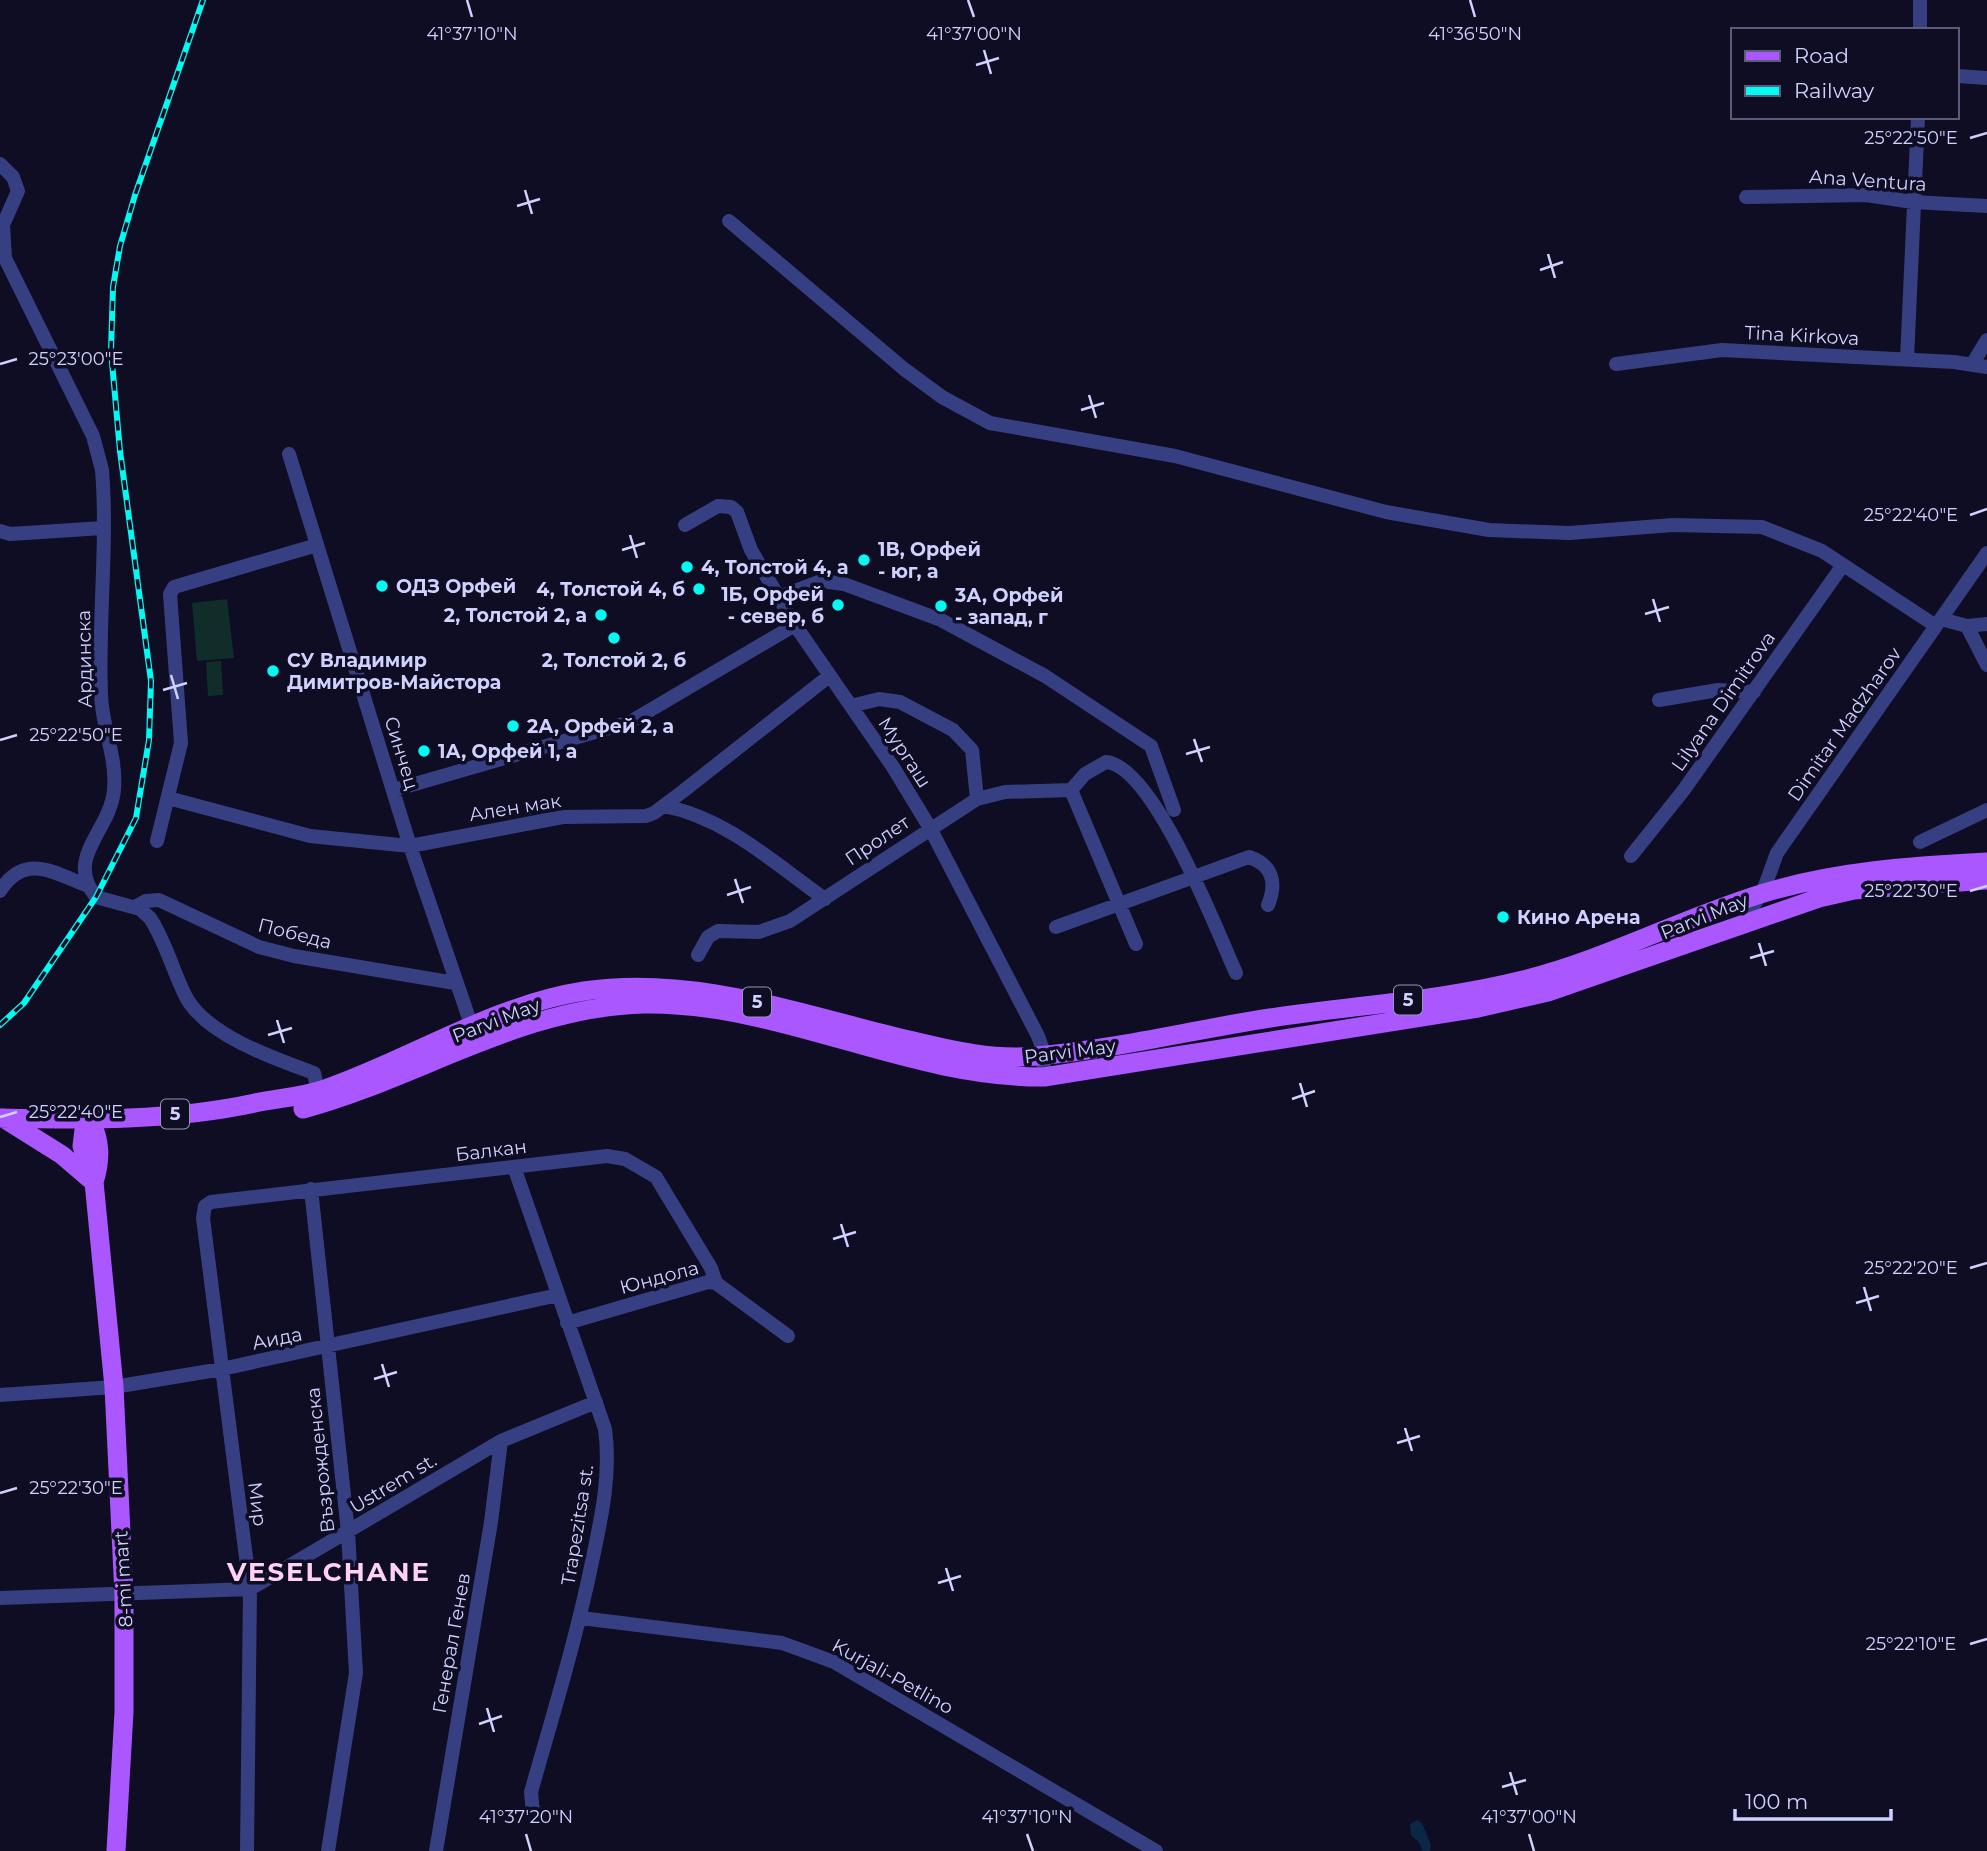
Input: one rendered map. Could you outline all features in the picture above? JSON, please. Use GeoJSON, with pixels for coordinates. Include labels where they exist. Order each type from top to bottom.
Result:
{"type":"FeatureCollection","features":[{"type":"Feature","properties":{"kind":"main road","name":"5"},"geometry":{"type":"LineString","coordinates":[[1917,875],[1987,862]]}},
{"type":"Feature","properties":{"kind":"main road","name":"Parvi May"},"geometry":{"type":"LineString","coordinates":[[228,1111],[257,1116],[329,1102],[557,997],[608,988],[704,991],[963,1054],[1016,1058],[1043,1056],[1266,1018],[1480,990],[1587,961],[1760,894],[1860,871],[1917,875]]}},
{"type":"Feature","properties":{"kind":"main road","name":"Parvi May"},"geometry":{"type":"LineString","coordinates":[[1,1118],[90,1120],[228,1111],[318,1091],[474,1034],[608,1006],[647,1004],[744,1016],[960,1070],[1013,1077],[1044,1077],[1490,1005],[1548,992],[1819,898],[1917,875]]}},
{"type":"Feature","properties":{"kind":"main road","name":"5"},"geometry":{"type":"LineString","coordinates":[[1917,875],[1987,880]]}},
{"type":"Feature","properties":{"kind":"main road"},"geometry":{"type":"LineString","coordinates":[[1,1118],[62,1155],[94,1182]]}},
{"type":"Feature","properties":{"kind":"main road"},"geometry":{"type":"LineString","coordinates":[[94,1182],[100,1155],[122,1118]]}},
{"type":"Feature","properties":{"kind":"main road"},"geometry":{"type":"LineString","coordinates":[[90,1120],[97,1133],[100,1155]]}},
{"type":"Feature","properties":{"kind":"main road"},"geometry":{"type":"LineString","coordinates":[[90,1120],[84,1130],[82,1146],[94,1182]]}},
{"type":"Feature","properties":{"kind":"main road","name":"8-mi mart"},"geometry":{"type":"LineString","coordinates":[[94,1182],[114,1387],[124,1595],[123,1734],[116,1851]]}},
{"type":"Feature","properties":{"kind":"street"},"geometry":{"type":"LineString","coordinates":[[1920,0],[1920,28]]}},
{"type":"Feature","properties":{"kind":"street"},"geometry":{"type":"LineString","coordinates":[[1959,76],[1987,78]]}},
{"type":"Feature","properties":{"kind":"street"},"geometry":{"type":"LineString","coordinates":[[1907,359],[1917,119]]}},
{"type":"Feature","properties":{"kind":"street","name":"Ардинска"},"geometry":{"type":"LineString","coordinates":[[0,164],[13,177],[18,191],[3,225],[5,258],[96,444],[103,470],[101,694],[115,770],[113,795],[83,868],[88,887]]}},
{"type":"Feature","properties":{"kind":"street","name":"Ana Ventura"},"geometry":{"type":"LineString","coordinates":[[1746,197],[1866,195],[1913,202],[1987,206]]}},
{"type":"Feature","properties":{"kind":"street"},"geometry":{"type":"LineString","coordinates":[[729,221],[904,369],[942,397],[990,422],[1225,467],[1419,519],[1527,533],[1673,525],[1762,527],[1822,551],[1938,623],[1967,626],[1987,624]]}},
{"type":"Feature","properties":{"kind":"street"},"geometry":{"type":"LineString","coordinates":[[1980,365],[1987,340]]}},
{"type":"Feature","properties":{"kind":"street","name":"Tina Kirkova"},"geometry":{"type":"LineString","coordinates":[[1616,364],[1722,350],[1980,365]]}},
{"type":"Feature","properties":{"kind":"street","name":"Синчец"},"geometry":{"type":"LineString","coordinates":[[289,454],[410,846],[474,1034]]}},
{"type":"Feature","properties":{"kind":"street","name":"Мургаш"},"geometry":{"type":"LineString","coordinates":[[685,525],[718,506],[732,507],[737,512],[751,550],[795,625],[930,828],[1038,1036],[1044,1077]]}},
{"type":"Feature","properties":{"kind":"street"},"geometry":{"type":"LineString","coordinates":[[0,531],[10,534],[103,528]]}},
{"type":"Feature","properties":{"kind":"street"},"geometry":{"type":"LineString","coordinates":[[157,841],[181,743],[170,594],[174,587],[317,545]]}},
{"type":"Feature","properties":{"kind":"street","name":"Dimitar Madzharov"},"geometry":{"type":"LineString","coordinates":[[1743,924],[1760,894],[1777,853],[1987,553]]}},
{"type":"Feature","properties":{"kind":"street","name":"Lilyana Dimitrova"},"geometry":{"type":"LineString","coordinates":[[1632,856],[1754,692],[1843,565]]}},
{"type":"Feature","properties":{"kind":"street"},"geometry":{"type":"LineString","coordinates":[[779,597],[821,581],[844,584],[941,620],[1022,663],[1152,746],[1174,810]]}},
{"type":"Feature","properties":{"kind":"street"},"geometry":{"type":"LineString","coordinates":[[394,790],[630,722],[795,625]]}},
{"type":"Feature","properties":{"kind":"street"},"geometry":{"type":"LineString","coordinates":[[1967,626],[1987,665]]}},
{"type":"Feature","properties":{"kind":"street","name":"Ален мак"},"geometry":{"type":"LineString","coordinates":[[168,798],[310,836],[410,846],[514,824],[563,817],[646,816],[664,806],[828,677]]}},
{"type":"Feature","properties":{"kind":"street"},"geometry":{"type":"LineString","coordinates":[[1659,700],[1718,690],[1754,692]]}},
{"type":"Feature","properties":{"kind":"street"},"geometry":{"type":"LineString","coordinates":[[851,706],[879,699],[900,702],[953,730],[972,750],[977,799]]}},
{"type":"Feature","properties":{"kind":"street"},"geometry":{"type":"LineString","coordinates":[[1136,944],[1071,790],[1097,766],[1113,763],[1135,779],[1159,813],[1193,877],[1236,973]]}},
{"type":"Feature","properties":{"kind":"street","name":"Пролет"},"geometry":{"type":"LineString","coordinates":[[698,955],[708,937],[718,931],[760,932],[776,928],[977,799],[1005,792],[1071,790]]}},
{"type":"Feature","properties":{"kind":"street"},"geometry":{"type":"LineString","coordinates":[[664,806],[692,811],[716,821],[825,899]]}},
{"type":"Feature","properties":{"kind":"street"},"geometry":{"type":"LineString","coordinates":[[1920,842],[1987,810]]}},
{"type":"Feature","properties":{"kind":"street"},"geometry":{"type":"LineString","coordinates":[[1056,927],[1238,859],[1250,857],[1261,860],[1268,867],[1273,879],[1273,892],[1268,905]]}},
{"type":"Feature","properties":{"kind":"street"},"geometry":{"type":"LineString","coordinates":[[2,885],[22,870],[33,867],[88,887],[96,897],[135,907],[145,913],[156,926],[187,1000],[205,1021],[233,1038],[314,1073],[318,1078],[318,1091]]}},
{"type":"Feature","properties":{"kind":"street","name":"Победа"},"geometry":{"type":"LineString","coordinates":[[135,907],[146,901],[159,900],[259,947],[294,956],[455,983]]}},
{"type":"Feature","properties":{"kind":"street","name":"Балкан"},"geometry":{"type":"LineString","coordinates":[[205,1206],[211,1202],[311,1189],[607,1156],[625,1159],[664,1187],[711,1268],[716,1283]]}},
{"type":"Feature","properties":{"kind":"street","name":"Trapezitsa st."},"geometry":{"type":"LineString","coordinates":[[513,1167],[605,1429],[607,1475],[581,1618],[531,1792],[533,1813]]}},
{"type":"Feature","properties":{"kind":"street","name":"Възрожденска"},"geometry":{"type":"LineString","coordinates":[[311,1189],[326,1348],[348,1532],[356,1673],[328,1851]]}},
{"type":"Feature","properties":{"kind":"street","name":"Мир"},"geometry":{"type":"LineString","coordinates":[[205,1206],[203,1218],[250,1589],[247,1851]]}},
{"type":"Feature","properties":{"kind":"street","name":"Юндола"},"geometry":{"type":"LineString","coordinates":[[567,1323],[708,1282],[716,1283],[788,1336]]}},
{"type":"Feature","properties":{"kind":"street","name":"Аида"},"geometry":{"type":"LineString","coordinates":[[0,1395],[114,1387],[222,1368],[326,1348],[558,1295]]}},
{"type":"Feature","properties":{"kind":"street","name":"Ustrem st."},"geometry":{"type":"LineString","coordinates":[[0,1598],[250,1589],[501,1441],[596,1402]]}},
{"type":"Feature","properties":{"kind":"street","name":"Генерал Генев"},"geometry":{"type":"LineString","coordinates":[[436,1851],[491,1522],[501,1441]]}},
{"type":"Feature","properties":{"kind":"street","name":"Kurjali-Petlino"},"geometry":{"type":"LineString","coordinates":[[581,1618],[782,1643],[834,1662],[1157,1851]]}},
{"type":"Feature","properties":{"kind":"green space"},"geometry":{"type":"Polygon","coordinates":[[[227,599],[234,658],[197,661],[192,603],[227,599]]]}},
{"type":"Feature","properties":{"kind":"green space"},"geometry":{"type":"Polygon","coordinates":[[[221,661],[223,695],[208,696],[206,662],[221,661]]]}},
{"type":"Feature","properties":{"kind":"water"},"geometry":{"type":"Polygon","coordinates":[[[1417,1820],[1422,1823],[1431,1845],[1430,1851],[1422,1851],[1420,1844],[1411,1835],[1410,1824],[1417,1820]]]}},
{"type":"Feature","properties":{"kind":"railway"},"geometry":{"type":"LineString","coordinates":[[0,1025],[24,1003],[96,897],[136,818],[149,740],[151,681],[120,451],[111,351],[113,287],[120,246],[135,195],[203,0]]}},
{"type":"Feature","properties":{"kind":"place","name":"1В, Орфей - юг, а"},"geometry":{"type":"Point","coordinates":[864,560]}},
{"type":"Feature","properties":{"kind":"place","name":"4, Толстой 4, а"},"geometry":{"type":"Point","coordinates":[687,567]}},
{"type":"Feature","properties":{"kind":"place","name":"ОДЗ Орфей"},"geometry":{"type":"Point","coordinates":[382,586]}},
{"type":"Feature","properties":{"kind":"place","name":"4, Толстой 4, б"},"geometry":{"type":"Point","coordinates":[699,589]}},
{"type":"Feature","properties":{"kind":"place","name":"1Б, Орфей - север, б"},"geometry":{"type":"Point","coordinates":[838,605]}},
{"type":"Feature","properties":{"kind":"place","name":"3А, Орфей - запад, г"},"geometry":{"type":"Point","coordinates":[941,606]}},
{"type":"Feature","properties":{"kind":"place","name":"2, Толстой 2, а"},"geometry":{"type":"Point","coordinates":[601,615]}},
{"type":"Feature","properties":{"kind":"place","name":"2, Толстой 2, б"},"geometry":{"type":"Point","coordinates":[614,638]}},
{"type":"Feature","properties":{"kind":"place","name":"СУ Владимир Димитров-Майстора"},"geometry":{"type":"Point","coordinates":[273,671]}},
{"type":"Feature","properties":{"kind":"place","name":"2А, Орфей 2, а"},"geometry":{"type":"Point","coordinates":[513,726]}},
{"type":"Feature","properties":{"kind":"place","name":"1А, Орфей 1, а"},"geometry":{"type":"Point","coordinates":[424,751]}},
{"type":"Feature","properties":{"kind":"place","name":"Кино Арена"},"geometry":{"type":"Point","coordinates":[1503,917]}},
{"type":"Feature","properties":{"kind":"district","name":"VESELCHANE"},"geometry":{"type":"Point","coordinates":[329,1572]}}]}
